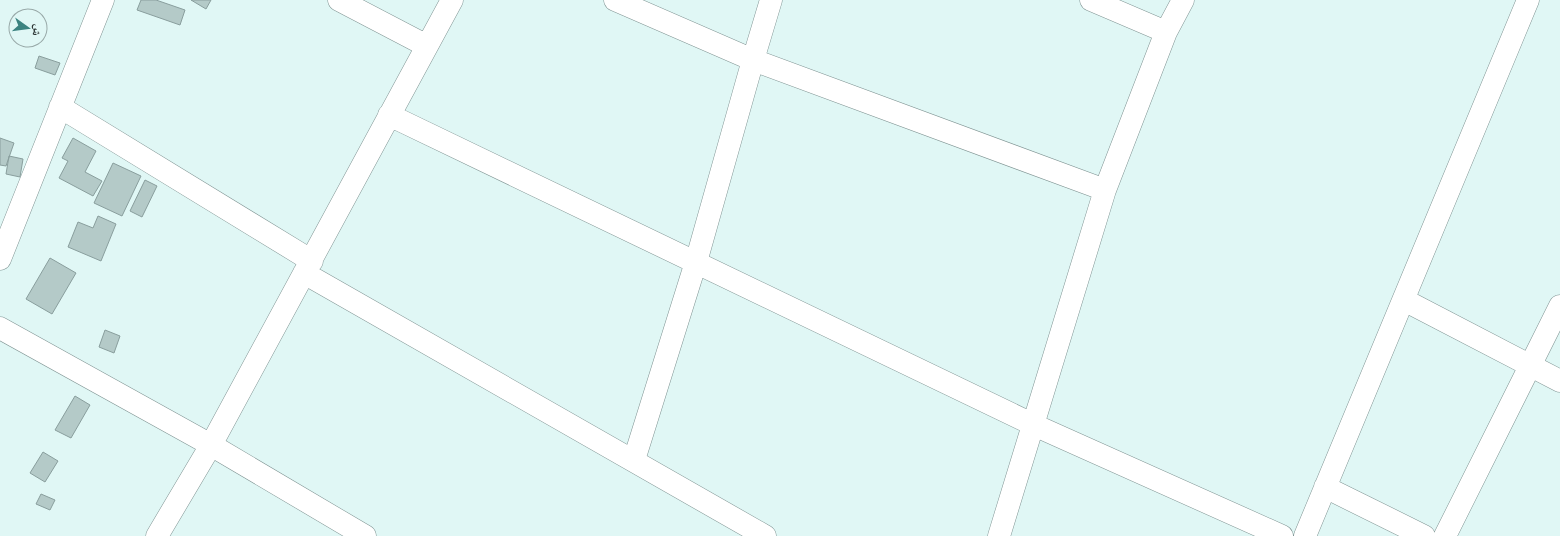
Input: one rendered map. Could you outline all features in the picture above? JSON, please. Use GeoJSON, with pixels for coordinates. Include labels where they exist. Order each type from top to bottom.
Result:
{"type":"FeatureCollection","features":[{"type":"Feature","properties":{"kind":"street"},"geometry":{"type":"LineString","coordinates":[[0,259],[103,0]]}},
{"type":"Feature","properties":{"kind":"street"},"geometry":{"type":"LineString","coordinates":[[339,0],[427,46]]}},
{"type":"Feature","properties":{"kind":"street"},"geometry":{"type":"LineString","coordinates":[[157,536],[211,445],[452,0]]}},
{"type":"Feature","properties":{"kind":"street"},"geometry":{"type":"LineString","coordinates":[[615,0],[753,60],[1105,190]]}},
{"type":"Feature","properties":{"kind":"street"},"geometry":{"type":"LineString","coordinates":[[634,460],[696,262],[771,0]]}},
{"type":"Feature","properties":{"kind":"street"},"geometry":{"type":"LineString","coordinates":[[1091,0],[1166,32]]}},
{"type":"Feature","properties":{"kind":"street"},"geometry":{"type":"LineString","coordinates":[[999,536],[1105,190],[1166,32],[1183,0]]}},
{"type":"Feature","properties":{"kind":"street"},"geometry":{"type":"LineString","coordinates":[[1305,536],[1528,0]]}},
{"type":"Feature","properties":{"kind":"street"},"geometry":{"type":"LineString","coordinates":[[60,107],[308,267],[634,460],[742,530],[765,536]]}},
{"type":"Feature","properties":{"kind":"street"},"geometry":{"type":"LineString","coordinates":[[389,115],[1034,425],[1282,536]]}},
{"type":"Feature","properties":{"kind":"street"},"geometry":{"type":"LineString","coordinates":[[1404,300],[1560,381]]}},
{"type":"Feature","properties":{"kind":"street"},"geometry":{"type":"LineString","coordinates":[[1445,536],[1560,306]]}},
{"type":"Feature","properties":{"kind":"street"},"geometry":{"type":"LineString","coordinates":[[0,328],[211,445],[365,536]]}},
{"type":"Feature","properties":{"kind":"street"},"geometry":{"type":"LineString","coordinates":[[1325,487],[1424,536]]}},
{"type":"Feature","properties":{"kind":"building"},"geometry":{"type":"Polygon","coordinates":[[[141,0],[156,0],[185,10],[180,25],[137,10],[141,0]]]}},
{"type":"Feature","properties":{"kind":"building"},"geometry":{"type":"Polygon","coordinates":[[[191,0],[211,0],[206,9],[191,0]]]}},
{"type":"Feature","properties":{"kind":"building"},"geometry":{"type":"Polygon","coordinates":[[[39,56],[60,63],[55,75],[35,68],[39,56]]]}},
{"type":"Feature","properties":{"kind":"building"},"geometry":{"type":"Polygon","coordinates":[[[0,138],[14,143],[6,166],[0,165],[0,138]]]}},
{"type":"Feature","properties":{"kind":"building"},"geometry":{"type":"Polygon","coordinates":[[[73,138],[96,151],[85,172],[102,181],[93,196],[59,178],[68,161],[62,158],[73,138]]]}},
{"type":"Feature","properties":{"kind":"building"},"geometry":{"type":"Polygon","coordinates":[[[9,156],[23,159],[20,177],[6,174],[9,156]]]}},
{"type":"Feature","properties":{"kind":"building"},"geometry":{"type":"Polygon","coordinates":[[[113,163],[141,176],[122,216],[94,203],[113,163]]]}},
{"type":"Feature","properties":{"kind":"building"},"geometry":{"type":"Polygon","coordinates":[[[145,180],[157,186],[142,217],[130,211],[145,180]]]}},
{"type":"Feature","properties":{"kind":"building"},"geometry":{"type":"Polygon","coordinates":[[[98,216],[116,224],[101,261],[68,247],[78,222],[93,228],[98,216]]]}},
{"type":"Feature","properties":{"kind":"building"},"geometry":{"type":"Polygon","coordinates":[[[50,258],[76,273],[52,314],[26,299],[50,258]]]}},
{"type":"Feature","properties":{"kind":"building"},"geometry":{"type":"Polygon","coordinates":[[[105,330],[120,336],[114,353],[99,347],[105,330]]]}},
{"type":"Feature","properties":{"kind":"building"},"geometry":{"type":"Polygon","coordinates":[[[75,396],[90,405],[71,438],[55,430],[75,396]]]}},
{"type":"Feature","properties":{"kind":"building"},"geometry":{"type":"Polygon","coordinates":[[[43,452],[58,461],[45,482],[30,473],[43,452]]]}},
{"type":"Feature","properties":{"kind":"building"},"geometry":{"type":"Polygon","coordinates":[[[41,494],[55,500],[50,510],[36,504],[41,494]]]}}]}
